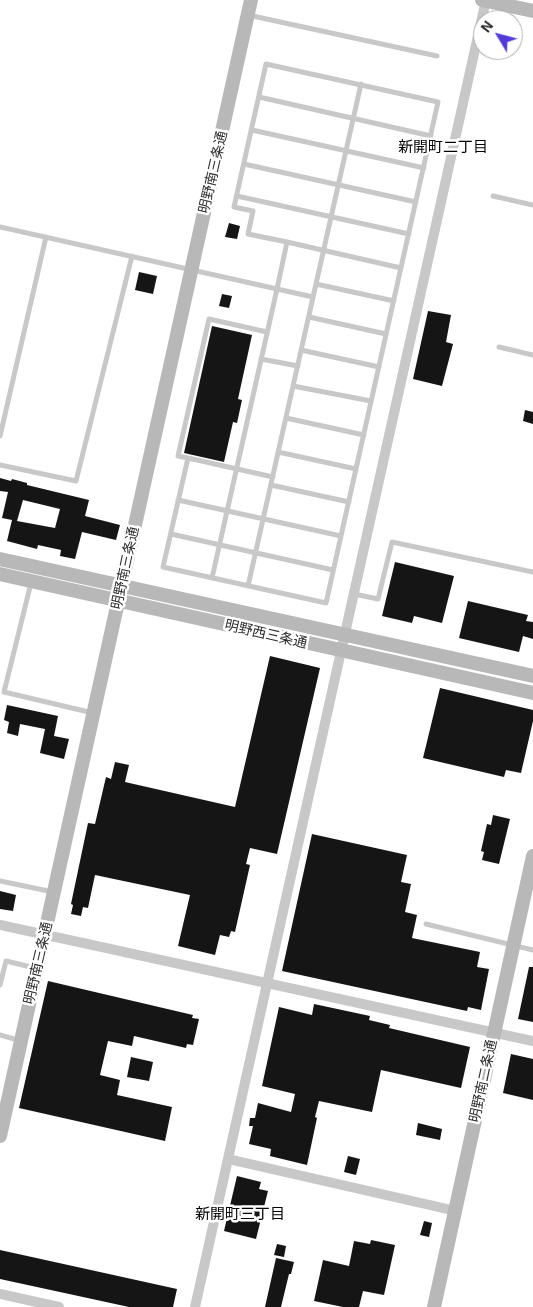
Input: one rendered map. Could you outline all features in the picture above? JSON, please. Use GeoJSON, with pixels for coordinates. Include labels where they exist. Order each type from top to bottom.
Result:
{"type":"FeatureCollection","features":[{"type":"Feature","properties":{"kind":"street","name":"明野南三条通"},"geometry":{"type":"LineString","coordinates":[[0,1136],[3,1110],[45,935],[251,0]]}},
{"type":"Feature","properties":{"kind":"street"},"geometry":{"type":"LineString","coordinates":[[195,1307],[268,984],[484,0],[533,11]]}},
{"type":"Feature","properties":{"kind":"street","name":"明野西三条通"},"geometry":{"type":"LineString","coordinates":[[0,559],[533,676]]}},
{"type":"Feature","properties":{"kind":"street","name":"明野西三条通"},"geometry":{"type":"LineString","coordinates":[[0,574],[533,693]]}},
{"type":"Feature","properties":{"kind":"street","name":"明野南二条通"},"geometry":{"type":"LineString","coordinates":[[434,1307],[533,856]]}},
{"type":"Feature","properties":{"kind":"street"},"geometry":{"type":"LineString","coordinates":[[0,925],[533,1041]]}},
{"type":"Feature","properties":{"kind":"street"},"geometry":{"type":"LineString","coordinates":[[228,1159],[456,1210]]}},
{"type":"Feature","properties":{"kind":"street"},"geometry":{"type":"LineString","coordinates":[[0,1294],[59,1307]]}},
{"type":"Feature","properties":{"kind":"lane"},"geometry":{"type":"LineString","coordinates":[[248,15],[436,56]]}},
{"type":"Feature","properties":{"kind":"lane"},"geometry":{"type":"LineString","coordinates":[[188,458],[163,567],[326,604],[424,168],[438,102],[266,64],[234,207],[253,211],[248,234],[401,268]]}},
{"type":"Feature","properties":{"kind":"lane"},"geometry":{"type":"LineString","coordinates":[[248,586],[361,84]]}},
{"type":"Feature","properties":{"kind":"lane"},"geometry":{"type":"LineString","coordinates":[[259,97],[431,136]]}},
{"type":"Feature","properties":{"kind":"lane"},"geometry":{"type":"LineString","coordinates":[[252,130],[424,168]]}},
{"type":"Feature","properties":{"kind":"lane"},"geometry":{"type":"LineString","coordinates":[[244,164],[416,202]]}},
{"type":"Feature","properties":{"kind":"lane"},"geometry":{"type":"LineString","coordinates":[[237,196],[409,234]]}},
{"type":"Feature","properties":{"kind":"lane"},"geometry":{"type":"LineString","coordinates":[[493,196],[533,205]]}},
{"type":"Feature","properties":{"kind":"lane"},"geometry":{"type":"LineString","coordinates":[[0,227],[313,297]]}},
{"type":"Feature","properties":{"kind":"lane"},"geometry":{"type":"LineString","coordinates":[[0,436],[46,237]]}},
{"type":"Feature","properties":{"kind":"lane"},"geometry":{"type":"LineString","coordinates":[[212,578],[287,242]]}},
{"type":"Feature","properties":{"kind":"lane"},"geometry":{"type":"LineString","coordinates":[[0,466],[76,481],[132,256]]}},
{"type":"Feature","properties":{"kind":"lane"},"geometry":{"type":"LineString","coordinates":[[316,284],[394,301]]}},
{"type":"Feature","properties":{"kind":"lane"},"geometry":{"type":"LineString","coordinates":[[309,316],[386,334]]}},
{"type":"Feature","properties":{"kind":"lane"},"geometry":{"type":"LineString","coordinates":[[267,332],[209,319],[178,456],[273,477]]}},
{"type":"Feature","properties":{"kind":"lane"},"geometry":{"type":"LineString","coordinates":[[499,347],[533,355]]}},
{"type":"Feature","properties":{"kind":"lane"},"geometry":{"type":"LineString","coordinates":[[301,350],[379,368]]}},
{"type":"Feature","properties":{"kind":"lane"},"geometry":{"type":"LineString","coordinates":[[261,359],[298,366]]}},
{"type":"Feature","properties":{"kind":"lane"},"geometry":{"type":"LineString","coordinates":[[293,386],[371,401]]}},
{"type":"Feature","properties":{"kind":"lane"},"geometry":{"type":"LineString","coordinates":[[286,418],[364,435]]}},
{"type":"Feature","properties":{"kind":"lane"},"geometry":{"type":"LineString","coordinates":[[278,452],[356,469]]}},
{"type":"Feature","properties":{"kind":"lane"},"geometry":{"type":"LineString","coordinates":[[271,485],[349,502]]}},
{"type":"Feature","properties":{"kind":"lane"},"geometry":{"type":"LineString","coordinates":[[178,500],[341,536]]}},
{"type":"Feature","properties":{"kind":"lane"},"geometry":{"type":"LineString","coordinates":[[171,534],[333,570]]}},
{"type":"Feature","properties":{"kind":"lane"},"geometry":{"type":"LineString","coordinates":[[353,594],[378,599],[392,542],[533,572]]}},
{"type":"Feature","properties":{"kind":"lane"},"geometry":{"type":"LineString","coordinates":[[32,581],[2,692],[93,713]]}},
{"type":"Feature","properties":{"kind":"lane"},"geometry":{"type":"LineString","coordinates":[[0,880],[54,892]]}},
{"type":"Feature","properties":{"kind":"lane"},"geometry":{"type":"LineString","coordinates":[[426,924],[533,950]]}},
{"type":"Feature","properties":{"kind":"lane"},"geometry":{"type":"LineString","coordinates":[[0,985],[6,961],[37,968]]}},
{"type":"Feature","properties":{"kind":"lane"},"geometry":{"type":"LineString","coordinates":[[0,1035],[21,1041]]}},
{"type":"Feature","properties":{"kind":"building"},"geometry":{"type":"Polygon","coordinates":[[[229,223],[240,226],[237,239],[225,237],[229,223]]]}},
{"type":"Feature","properties":{"kind":"building"},"geometry":{"type":"Polygon","coordinates":[[[139,272],[157,276],[153,294],[135,290],[139,272]]]}},
{"type":"Feature","properties":{"kind":"building"},"geometry":{"type":"Polygon","coordinates":[[[222,294],[232,296],[229,308],[219,306],[222,294]]]}},
{"type":"Feature","properties":{"kind":"building"},"geometry":{"type":"Polygon","coordinates":[[[428,311],[451,315],[446,342],[453,344],[442,386],[413,379],[428,311]]]}},
{"type":"Feature","properties":{"kind":"building"},"geometry":{"type":"Polygon","coordinates":[[[212,326],[252,335],[238,399],[242,400],[237,423],[233,422],[224,462],[184,453],[212,326]]]}},
{"type":"Feature","properties":{"kind":"building"},"geometry":{"type":"Polygon","coordinates":[[[525,410],[533,412],[533,424],[523,421],[525,410]]]}},
{"type":"Feature","properties":{"kind":"building"},"geometry":{"type":"Polygon","coordinates":[[[0,478],[11,481],[12,479],[27,483],[27,485],[89,500],[85,516],[120,525],[116,540],[82,532],[75,559],[60,556],[61,550],[38,545],[37,549],[7,541],[12,520],[2,518],[8,492],[0,491],[0,478]],[[23,500],[17,521],[55,528],[60,509],[23,500]]]}},
{"type":"Feature","properties":{"kind":"building"},"geometry":{"type":"Polygon","coordinates":[[[395,562],[454,576],[442,623],[414,616],[412,623],[382,616],[395,562]]]}},
{"type":"Feature","properties":{"kind":"building"},"geometry":{"type":"Polygon","coordinates":[[[468,601],[528,615],[526,621],[533,622],[533,639],[523,636],[519,652],[459,638],[468,601]]]}},
{"type":"Feature","properties":{"kind":"building"},"geometry":{"type":"Polygon","coordinates":[[[270,656],[320,668],[277,854],[250,848],[246,864],[250,865],[235,932],[231,931],[229,937],[220,935],[215,955],[178,946],[190,895],[95,875],[88,908],[83,907],[81,916],[71,914],[73,905],[71,904],[88,823],[95,824],[106,777],[111,779],[115,762],[129,765],[125,782],[235,807],[270,656]]]}},
{"type":"Feature","properties":{"kind":"building"},"geometry":{"type":"Polygon","coordinates":[[[440,688],[533,710],[533,721],[521,773],[506,770],[504,777],[423,758],[440,688]]]}},
{"type":"Feature","properties":{"kind":"building"},"geometry":{"type":"Polygon","coordinates":[[[7,705],[58,716],[54,736],[69,739],[64,759],[40,753],[45,729],[20,724],[18,736],[7,733],[9,722],[4,720],[7,705]]]}},
{"type":"Feature","properties":{"kind":"building"},"geometry":{"type":"Polygon","coordinates":[[[493,815],[510,819],[499,864],[482,860],[484,852],[481,851],[487,824],[491,825],[493,815]]]}},
{"type":"Feature","properties":{"kind":"building"},"geometry":{"type":"Polygon","coordinates":[[[312,834],[407,855],[401,882],[411,884],[405,912],[417,915],[412,938],[480,952],[477,967],[489,969],[481,1010],[468,1007],[467,1011],[282,971],[312,834]]]}},
{"type":"Feature","properties":{"kind":"building"},"geometry":{"type":"Polygon","coordinates":[[[0,891],[16,895],[13,911],[0,909],[0,891]]]}},
{"type":"Feature","properties":{"kind":"building"},"geometry":{"type":"Polygon","coordinates":[[[529,967],[533,967],[533,1022],[518,1019],[529,967]]]}},
{"type":"Feature","properties":{"kind":"building"},"geometry":{"type":"Polygon","coordinates":[[[48,981],[193,1015],[192,1018],[199,1019],[193,1045],[187,1044],[186,1048],[134,1036],[132,1046],[108,1041],[100,1075],[120,1080],[117,1095],[172,1107],[165,1141],[19,1108],[48,981]]]}},
{"type":"Feature","properties":{"kind":"building"},"geometry":{"type":"Polygon","coordinates":[[[314,1004],[370,1016],[369,1020],[390,1025],[389,1028],[470,1047],[461,1088],[381,1070],[372,1112],[319,1101],[307,1165],[270,1156],[271,1149],[249,1144],[253,1126],[249,1126],[250,1118],[255,1118],[258,1103],[291,1112],[295,1094],[262,1086],[279,1007],[312,1015],[314,1004]]]}},
{"type":"Feature","properties":{"kind":"building"},"geometry":{"type":"Polygon","coordinates":[[[511,1054],[533,1059],[533,1100],[503,1093],[511,1054]]]}},
{"type":"Feature","properties":{"kind":"building"},"geometry":{"type":"Polygon","coordinates":[[[131,1057],[153,1062],[149,1081],[127,1077],[131,1057]]]}},
{"type":"Feature","properties":{"kind":"building"},"geometry":{"type":"Polygon","coordinates":[[[418,1123],[442,1129],[440,1140],[416,1135],[418,1123]]]}},
{"type":"Feature","properties":{"kind":"building"},"geometry":{"type":"Polygon","coordinates":[[[348,1156],[360,1159],[356,1175],[344,1172],[348,1156]]]}},
{"type":"Feature","properties":{"kind":"building"},"geometry":{"type":"Polygon","coordinates":[[[237,1176],[261,1182],[259,1189],[268,1191],[256,1239],[224,1231],[237,1176]]]}},
{"type":"Feature","properties":{"kind":"building"},"geometry":{"type":"Polygon","coordinates":[[[424,1221],[432,1223],[429,1237],[420,1235],[424,1221]]]}},
{"type":"Feature","properties":{"kind":"building"},"geometry":{"type":"Polygon","coordinates":[[[371,1240],[395,1245],[384,1295],[363,1291],[359,1307],[343,1307],[314,1301],[323,1260],[349,1266],[354,1241],[370,1244],[371,1240]]]}},
{"type":"Feature","properties":{"kind":"building"},"geometry":{"type":"Polygon","coordinates":[[[277,1244],[286,1246],[284,1257],[274,1255],[277,1244]]]}},
{"type":"Feature","properties":{"kind":"building"},"geometry":{"type":"Polygon","coordinates":[[[0,1250],[177,1289],[173,1307],[129,1307],[0,1279],[0,1250]]]}},
{"type":"Feature","properties":{"kind":"building"},"geometry":{"type":"Polygon","coordinates":[[[276,1258],[294,1262],[281,1307],[265,1307],[276,1258]]]}},
{"type":"Feature","properties":{"kind":"district","name":"新開町二丁目"},"geometry":{"type":"Point","coordinates":[443,147]}},
{"type":"Feature","properties":{"kind":"district","name":"新開町三丁目"},"geometry":{"type":"Point","coordinates":[240,1214]}}]}
